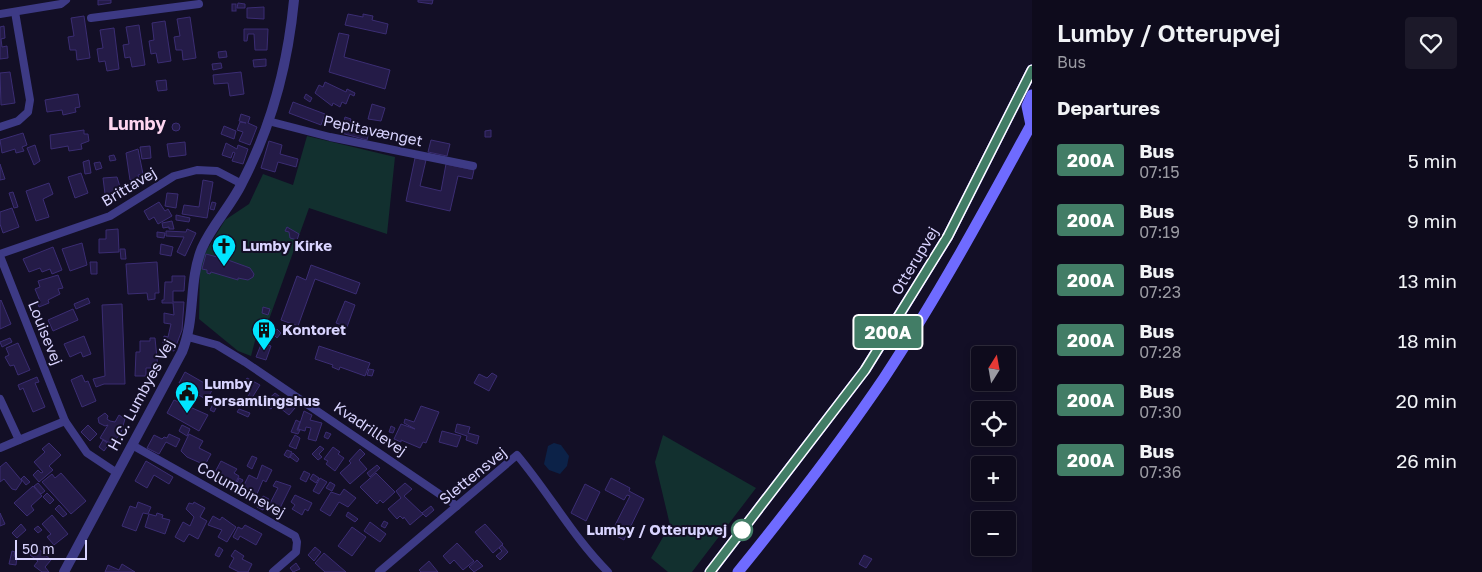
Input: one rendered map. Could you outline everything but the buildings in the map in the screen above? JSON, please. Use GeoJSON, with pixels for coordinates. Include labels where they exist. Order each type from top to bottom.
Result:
{"type":"FeatureCollection","features":[{"type":"Feature","properties":{"kind":"main road","name":"Otterupvej"},"geometry":{"type":"LineString","coordinates":[[710,572],[865,370],[948,236],[1027,102],[1032,70]]}},
{"type":"Feature","properties":{"kind":"main road"},"geometry":{"type":"LineString","coordinates":[[738,572],[807,487],[884,378],[966,246],[1032,125],[1027,102]]}},
{"type":"Feature","properties":{"kind":"street"},"geometry":{"type":"LineString","coordinates":[[0,14],[61,4],[66,0]]}},
{"type":"Feature","properties":{"kind":"street","name":"H.C. Lumbyes Vej"},"geometry":{"type":"LineString","coordinates":[[64,572],[188,337],[196,264],[209,235],[242,184],[268,121],[287,50],[294,0]]}},
{"type":"Feature","properties":{"kind":"street"},"geometry":{"type":"LineString","coordinates":[[91,18],[171,4],[199,4]]}},
{"type":"Feature","properties":{"kind":"street"},"geometry":{"type":"LineString","coordinates":[[0,127],[18,121],[28,112],[30,100],[15,12]]}},
{"type":"Feature","properties":{"kind":"street","name":"Pepitavænget"},"geometry":{"type":"LineString","coordinates":[[268,121],[330,137],[473,166]]}},
{"type":"Feature","properties":{"kind":"street","name":"Brittavej"},"geometry":{"type":"LineString","coordinates":[[0,255],[110,216],[174,176],[196,170],[217,171],[242,184]]}},
{"type":"Feature","properties":{"kind":"street","name":"Louisevej"},"geometry":{"type":"LineString","coordinates":[[0,255],[65,421],[87,453],[117,473]]}},
{"type":"Feature","properties":{"kind":"street","name":"Kvadrillevej"},"geometry":{"type":"LineString","coordinates":[[188,337],[216,345],[245,362],[457,506]]}},
{"type":"Feature","properties":{"kind":"street"},"geometry":{"type":"LineString","coordinates":[[0,399],[19,440]]}},
{"type":"Feature","properties":{"kind":"street"},"geometry":{"type":"LineString","coordinates":[[0,448],[65,421]]}},
{"type":"Feature","properties":{"kind":"street","name":"Columbinevej"},"geometry":{"type":"LineString","coordinates":[[132,445],[295,536],[297,542],[296,552],[273,572]]}},
{"type":"Feature","properties":{"kind":"street","name":"Slettensvej"},"geometry":{"type":"LineString","coordinates":[[379,572],[517,455],[534,476],[567,525],[608,572]]}},
{"type":"Feature","properties":{"kind":"green space"},"geometry":{"type":"Polygon","coordinates":[[[307,136],[395,157],[387,234],[309,208],[267,325],[260,322],[251,356],[238,351],[199,319],[200,268],[205,253],[225,220],[249,204],[263,174],[293,185],[307,136]]]}},
{"type":"Feature","properties":{"kind":"green space"},"geometry":{"type":"Polygon","coordinates":[[[663,435],[756,488],[692,572],[668,572],[651,558],[670,525],[655,462],[663,435]]]}},
{"type":"Feature","properties":{"kind":"water"},"geometry":{"type":"Polygon","coordinates":[[[554,443],[561,445],[569,456],[567,466],[560,474],[549,470],[544,464],[548,446],[554,443]]]}},
{"type":"Feature","properties":{"kind":"bus line","name":"200A"},"geometry":{"type":"LineString","coordinates":[[710,572],[865,370],[948,236],[1032,70]]}},
{"type":"Feature","properties":{"kind":"place","name":"Lumby Kirke"},"geometry":{"type":"Point","coordinates":[224,267]}},
{"type":"Feature","properties":{"kind":"place","name":"Kontoret"},"geometry":{"type":"Point","coordinates":[264,351]}},
{"type":"Feature","properties":{"kind":"place","name":"Lumby Forsamlingshus"},"geometry":{"type":"Point","coordinates":[187,414]}},
{"type":"Feature","properties":{"kind":"place","name":"Lumby / Otterupvej"},"geometry":{"type":"Point","coordinates":[742,530]}},
{"type":"Feature","properties":{"kind":"district","name":"Lumby"},"geometry":{"type":"Point","coordinates":[137,124]}}]}
